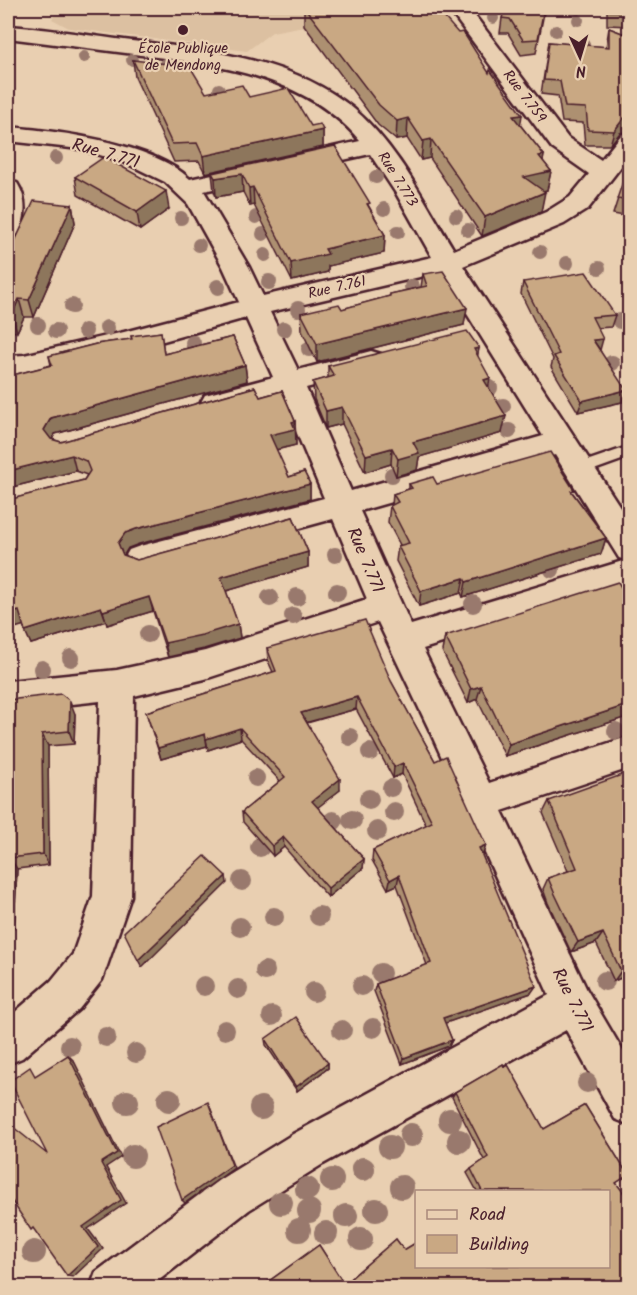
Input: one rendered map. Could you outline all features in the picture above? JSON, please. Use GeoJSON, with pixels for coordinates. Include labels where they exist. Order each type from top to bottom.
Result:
{"type":"FeatureCollection","features":[{"type":"Feature","properties":{"kind":"street","name":"Rue 7.759"},"geometry":{"type":"LineString","coordinates":[[458,8],[560,143],[614,168]]}},
{"type":"Feature","properties":{"kind":"street","name":"Rue 7.773"},"geometry":{"type":"LineString","coordinates":[[13,27],[203,56],[246,66],[290,81],[325,98],[360,126],[388,159],[448,262],[481,333],[580,468],[630,549]]}},
{"type":"Feature","properties":{"kind":"street","name":"Rue 7.771"},"geometry":{"type":"LineString","coordinates":[[9,138],[93,146],[134,158],[174,177],[198,200],[236,267],[289,381],[386,606],[573,1004],[630,1104]]}},
{"type":"Feature","properties":{"kind":"street","name":"Rue 7.761"},"geometry":{"type":"LineString","coordinates":[[8,366],[124,342],[254,307],[448,262],[555,218],[579,203],[614,168],[630,139]]}},
{"type":"Feature","properties":{"kind":"street"},"geometry":{"type":"LineString","coordinates":[[185,188],[376,145]]}},
{"type":"Feature","properties":{"kind":"street"},"geometry":{"type":"LineString","coordinates":[[8,188],[13,211],[8,229]]}},
{"type":"Feature","properties":{"kind":"street"},"geometry":{"type":"LineString","coordinates":[[189,410],[289,381],[390,356]]}},
{"type":"Feature","properties":{"kind":"street"},"geometry":{"type":"LineString","coordinates":[[140,559],[342,505],[562,442]]}},
{"type":"Feature","properties":{"kind":"street"},"geometry":{"type":"LineString","coordinates":[[403,641],[630,572]]}},
{"type":"Feature","properties":{"kind":"street"},"geometry":{"type":"LineString","coordinates":[[8,696],[117,685],[205,665],[386,606]]}},
{"type":"Feature","properties":{"kind":"street"},"geometry":{"type":"LineString","coordinates":[[8,1044],[65,995],[88,966],[112,896],[117,685]]}},
{"type":"Feature","properties":{"kind":"street"},"geometry":{"type":"LineString","coordinates":[[480,802],[630,752]]}},
{"type":"Feature","properties":{"kind":"street"},"geometry":{"type":"LineString","coordinates":[[112,1287],[234,1195],[299,1155],[573,1004]]}},
{"type":"Feature","properties":{"kind":"lane"},"geometry":{"type":"LineString","coordinates":[[580,468],[630,451]]}},
{"type":"Feature","properties":{"kind":"shaded area","name":"École Publique de Mendong"},"geometry":{"type":"Polygon","coordinates":[[[59,8],[358,8],[341,19],[272,32],[247,51],[69,28],[52,19],[59,8]]]}},
{"type":"Feature","properties":{"kind":"building"},"geometry":{"type":"Polygon","coordinates":[[[305,8],[436,8],[458,33],[463,32],[489,73],[490,70],[522,115],[513,116],[544,155],[539,156],[551,171],[524,177],[545,192],[485,217],[431,139],[423,141],[408,118],[397,121],[379,105],[305,8]]]}},
{"type":"Feature","properties":{"kind":"building"},"geometry":{"type":"Polygon","coordinates":[[[505,8],[544,8],[538,39],[523,40],[510,19],[502,18],[505,8]]]}},
{"type":"Feature","properties":{"kind":"building"},"geometry":{"type":"Polygon","coordinates":[[[610,8],[630,8],[630,11],[610,11],[610,8]]]}},
{"type":"Feature","properties":{"kind":"building"},"geometry":{"type":"Polygon","coordinates":[[[609,28],[630,36],[630,117],[624,118],[614,131],[588,130],[586,108],[565,107],[560,81],[544,80],[549,42],[609,47],[609,28]]]}},
{"type":"Feature","properties":{"kind":"building"},"geometry":{"type":"Polygon","coordinates":[[[133,60],[176,65],[188,63],[206,93],[242,85],[249,97],[288,88],[311,126],[320,124],[323,130],[203,156],[197,143],[172,144],[133,60]]]}},
{"type":"Feature","properties":{"kind":"building"},"geometry":{"type":"Polygon","coordinates":[[[335,146],[370,203],[367,204],[385,235],[325,249],[328,254],[291,263],[253,187],[249,188],[242,174],[215,178],[212,173],[335,146]]]}},
{"type":"Feature","properties":{"kind":"building"},"geometry":{"type":"Polygon","coordinates":[[[104,157],[166,191],[137,212],[75,177],[104,157]]]}},
{"type":"Feature","properties":{"kind":"building"},"geometry":{"type":"Polygon","coordinates":[[[630,161],[630,201],[617,199],[630,161]]]}},
{"type":"Feature","properties":{"kind":"building"},"geometry":{"type":"Polygon","coordinates":[[[34,201],[72,205],[29,300],[19,299],[12,314],[8,314],[8,256],[34,201]]]}},
{"type":"Feature","properties":{"kind":"building"},"geometry":{"type":"Polygon","coordinates":[[[443,271],[467,308],[317,344],[301,313],[339,304],[342,309],[390,296],[390,294],[427,286],[423,274],[443,271]]]}},
{"type":"Feature","properties":{"kind":"building"},"geometry":{"type":"Polygon","coordinates":[[[586,272],[615,315],[592,317],[603,339],[593,340],[626,390],[582,401],[554,356],[559,354],[523,282],[586,272]]]}},
{"type":"Feature","properties":{"kind":"building"},"geometry":{"type":"Polygon","coordinates":[[[467,331],[479,348],[474,349],[490,378],[484,380],[506,416],[413,442],[419,453],[398,459],[392,448],[366,455],[342,407],[326,411],[313,382],[334,376],[328,366],[467,331]]]}},
{"type":"Feature","properties":{"kind":"building"},"geometry":{"type":"Polygon","coordinates":[[[161,332],[164,354],[233,337],[245,365],[51,418],[44,430],[51,439],[61,442],[255,387],[260,397],[282,391],[295,421],[292,422],[295,429],[270,435],[289,477],[304,472],[310,484],[125,533],[118,543],[123,555],[137,560],[293,517],[308,552],[221,577],[238,624],[202,635],[165,643],[149,597],[103,611],[101,607],[25,631],[19,611],[8,614],[8,500],[84,480],[90,471],[86,461],[72,455],[8,471],[9,376],[52,365],[49,356],[96,344],[132,339],[131,336],[161,332]]]}},
{"type":"Feature","properties":{"kind":"building"},"geometry":{"type":"Polygon","coordinates":[[[550,452],[574,490],[571,491],[606,538],[466,582],[464,578],[421,591],[398,546],[409,543],[390,506],[398,502],[393,494],[412,488],[409,484],[433,477],[437,484],[550,452]]]}},
{"type":"Feature","properties":{"kind":"building"},"geometry":{"type":"Polygon","coordinates":[[[618,582],[630,602],[630,704],[509,744],[481,686],[471,689],[445,636],[618,582]]]}},
{"type":"Feature","properties":{"kind":"building"},"geometry":{"type":"Polygon","coordinates":[[[365,620],[391,681],[435,761],[446,756],[486,845],[479,848],[536,986],[443,1018],[452,1040],[404,1058],[376,984],[431,963],[399,875],[390,880],[373,850],[432,822],[403,763],[394,767],[357,697],[301,713],[340,779],[312,801],[364,859],[328,888],[283,837],[272,846],[242,812],[285,777],[240,728],[206,739],[205,734],[158,748],[146,712],[276,671],[267,648],[365,620]]]}},
{"type":"Feature","properties":{"kind":"building"},"geometry":{"type":"Polygon","coordinates":[[[61,694],[70,701],[69,731],[42,734],[43,854],[10,858],[8,905],[8,700],[61,694]]]}},
{"type":"Feature","properties":{"kind":"building"},"geometry":{"type":"Polygon","coordinates":[[[630,772],[630,968],[621,971],[603,933],[578,942],[548,878],[577,868],[549,801],[630,772]]]}},
{"type":"Feature","properties":{"kind":"building"},"geometry":{"type":"Polygon","coordinates":[[[205,856],[226,876],[138,960],[124,932],[205,856]]]}},
{"type":"Feature","properties":{"kind":"building"},"geometry":{"type":"Polygon","coordinates":[[[296,1017],[328,1063],[296,1087],[265,1039],[296,1017]]]}},
{"type":"Feature","properties":{"kind":"building"},"geometry":{"type":"Polygon","coordinates":[[[68,1055],[117,1153],[101,1163],[121,1200],[83,1227],[98,1247],[67,1276],[33,1228],[31,1230],[8,1195],[8,1123],[47,1154],[10,1081],[30,1067],[35,1076],[68,1055]]]}},
{"type":"Feature","properties":{"kind":"building"},"geometry":{"type":"Polygon","coordinates":[[[503,1064],[504,1067],[508,1065],[544,1129],[585,1105],[628,1175],[616,1183],[630,1201],[630,1287],[267,1287],[265,1284],[319,1245],[344,1284],[396,1239],[404,1250],[415,1243],[415,1268],[610,1268],[610,1190],[482,1190],[471,1169],[488,1157],[455,1092],[503,1064]]]}},
{"type":"Feature","properties":{"kind":"building"},"geometry":{"type":"Polygon","coordinates":[[[208,1102],[232,1165],[182,1200],[156,1127],[208,1102]]]}},
{"type":"Feature","properties":{"kind":"place","name":"École Publique de Mendong"},"geometry":{"type":"Point","coordinates":[183,30]}}]}
